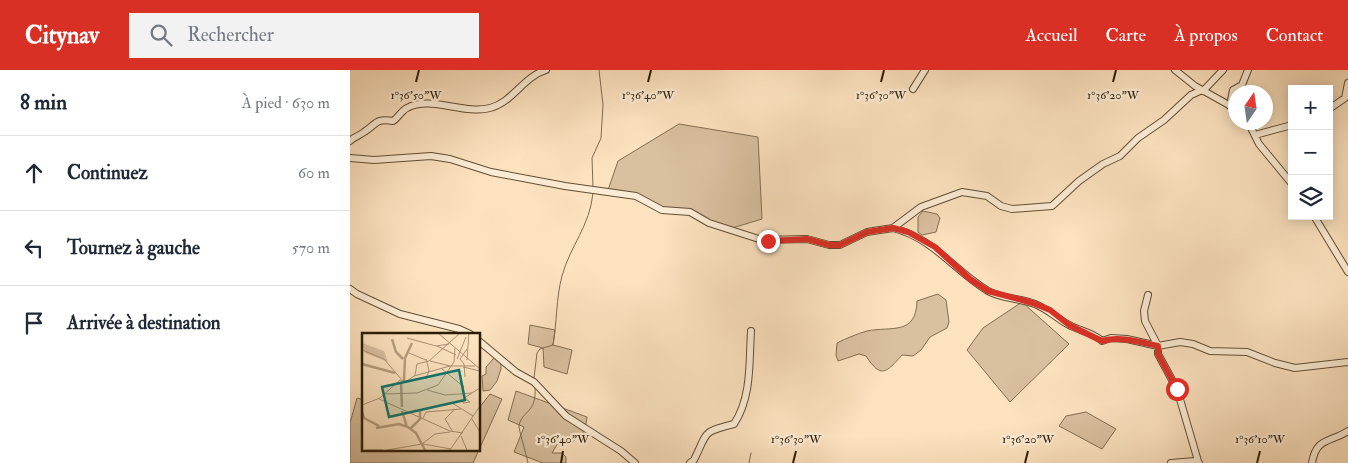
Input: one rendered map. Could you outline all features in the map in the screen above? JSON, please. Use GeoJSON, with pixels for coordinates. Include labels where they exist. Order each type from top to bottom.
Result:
{"type":"FeatureCollection","features":[{"type":"Feature","properties":{"kind":"street"},"geometry":{"type":"LineString","coordinates":[[350,141],[376,122],[393,121],[406,108],[412,106],[450,106],[472,111],[492,107],[521,89],[530,76],[546,70]]}},
{"type":"Feature","properties":{"kind":"street"},"geometry":{"type":"LineString","coordinates":[[913,89],[925,70]]}},
{"type":"Feature","properties":{"kind":"street"},"geometry":{"type":"LineString","coordinates":[[1175,70],[1202,91],[1228,105]]}},
{"type":"Feature","properties":{"kind":"street"},"geometry":{"type":"LineString","coordinates":[[893,228],[921,207],[962,192],[987,196],[1001,206],[1012,209],[1052,206],[1079,181],[1102,164],[1120,156],[1138,138],[1164,120],[1192,95],[1202,91],[1223,70]]}},
{"type":"Feature","properties":{"kind":"street"},"geometry":{"type":"LineString","coordinates":[[1242,85],[1248,70]]}},
{"type":"Feature","properties":{"kind":"street"},"geometry":{"type":"LineString","coordinates":[[1333,106],[1344,98],[1348,83]]}},
{"type":"Feature","properties":{"kind":"street"},"geometry":{"type":"LineString","coordinates":[[1255,135],[1288,126]]}},
{"type":"Feature","properties":{"kind":"street"},"geometry":{"type":"LineString","coordinates":[[1252,130],[1259,144],[1288,179]]}},
{"type":"Feature","properties":{"kind":"street"},"geometry":{"type":"LineString","coordinates":[[350,158],[374,160],[431,156],[469,164],[490,172],[565,186],[622,193],[645,199],[662,210],[690,212],[709,223],[768,241],[807,239],[829,245],[840,245],[867,232],[893,228],[920,237],[935,247],[970,279],[988,291],[1033,303],[1050,310],[1069,325],[1102,341],[1111,338],[1127,339],[1158,346],[1180,342],[1210,351],[1247,352],[1275,363],[1295,368],[1348,362]]}},
{"type":"Feature","properties":{"kind":"street"},"geometry":{"type":"LineString","coordinates":[[1316,220],[1348,272]]}},
{"type":"Feature","properties":{"kind":"street"},"geometry":{"type":"LineString","coordinates":[[350,289],[400,314],[449,326],[467,333]]}},
{"type":"Feature","properties":{"kind":"street"},"geometry":{"type":"LineString","coordinates":[[1148,295],[1144,311],[1145,321],[1158,346],[1158,354],[1177,389],[1199,462],[1171,463]]}},
{"type":"Feature","properties":{"kind":"street"},"geometry":{"type":"LineString","coordinates":[[690,463],[694,460],[706,434],[714,429],[734,424],[739,417],[748,380],[751,331]]}},
{"type":"Feature","properties":{"kind":"street"},"geometry":{"type":"LineString","coordinates":[[480,342],[516,372],[534,382],[566,416],[622,451],[635,463]]}},
{"type":"Feature","properties":{"kind":"street"},"geometry":{"type":"LineString","coordinates":[[1312,463],[1314,451],[1333,437],[1348,432]]}},
{"type":"Feature","properties":{"kind":"shaded area"},"geometry":{"type":"Polygon","coordinates":[[[679,124],[758,137],[762,219],[729,229],[709,222],[693,212],[665,211],[645,198],[607,193],[618,161],[679,124]]]}},
{"type":"Feature","properties":{"kind":"shaded area"},"geometry":{"type":"Polygon","coordinates":[[[923,211],[937,214],[940,218],[936,232],[922,235],[918,232],[918,217],[923,211]]]}},
{"type":"Feature","properties":{"kind":"shaded area"},"geometry":{"type":"Polygon","coordinates":[[[938,294],[946,300],[949,322],[947,328],[930,337],[921,350],[913,356],[902,355],[892,366],[884,371],[876,368],[866,356],[859,354],[838,361],[836,355],[837,343],[867,331],[893,329],[907,325],[916,312],[917,301],[938,294]]]}},
{"type":"Feature","properties":{"kind":"shaded area"},"geometry":{"type":"Polygon","coordinates":[[[1022,302],[1069,344],[1010,402],[967,350],[983,328],[1022,302]]]}},
{"type":"Feature","properties":{"kind":"shaded area"},"geometry":{"type":"Polygon","coordinates":[[[530,325],[555,330],[553,345],[572,350],[567,374],[544,367],[543,348],[528,344],[530,325]]]}},
{"type":"Feature","properties":{"kind":"shaded area"},"geometry":{"type":"Polygon","coordinates":[[[494,358],[501,363],[497,381],[490,390],[483,391],[482,376],[486,374],[486,367],[494,358]]]}},
{"type":"Feature","properties":{"kind":"shaded area"},"geometry":{"type":"Polygon","coordinates":[[[516,391],[587,417],[585,431],[570,444],[560,440],[552,453],[562,453],[566,457],[566,463],[543,463],[514,452],[524,427],[508,420],[516,391]]]}},
{"type":"Feature","properties":{"kind":"shaded area"},"geometry":{"type":"Polygon","coordinates":[[[490,394],[502,399],[480,448],[480,407],[490,394]]]}},
{"type":"Feature","properties":{"kind":"shaded area"},"geometry":{"type":"Polygon","coordinates":[[[357,398],[362,399],[362,450],[479,450],[473,463],[350,463],[350,423],[357,398]]]}},
{"type":"Feature","properties":{"kind":"shaded area"},"geometry":{"type":"Polygon","coordinates":[[[1086,412],[1116,429],[1102,449],[1059,426],[1066,416],[1086,412]]]}},
{"type":"Feature","properties":{"kind":"waterway"},"geometry":{"type":"LineString","coordinates":[[593,187],[592,158],[601,138],[603,105],[599,70]]}},
{"type":"Feature","properties":{"kind":"waterway"},"geometry":{"type":"LineString","coordinates":[[534,378],[537,353],[540,349],[553,345],[562,276],[588,216],[593,193]]}},
{"type":"Feature","properties":{"kind":"waterway"},"geometry":{"type":"LineString","coordinates":[[528,463],[519,425],[534,402],[535,387]]}},
{"type":"Feature","properties":{"kind":"waterway"},"geometry":{"type":"LineString","coordinates":[[749,463],[751,453]]}},
{"type":"Feature","properties":{"kind":"route"},"geometry":{"type":"LineString","coordinates":[[768,241],[807,239],[829,245],[840,245],[854,240],[867,232],[893,228],[908,232],[935,247],[970,279],[988,291],[1022,302],[1033,303],[1050,310],[1069,325],[1098,337],[1102,341],[1111,338],[1127,339],[1158,346],[1158,354],[1177,389]]}}]}
